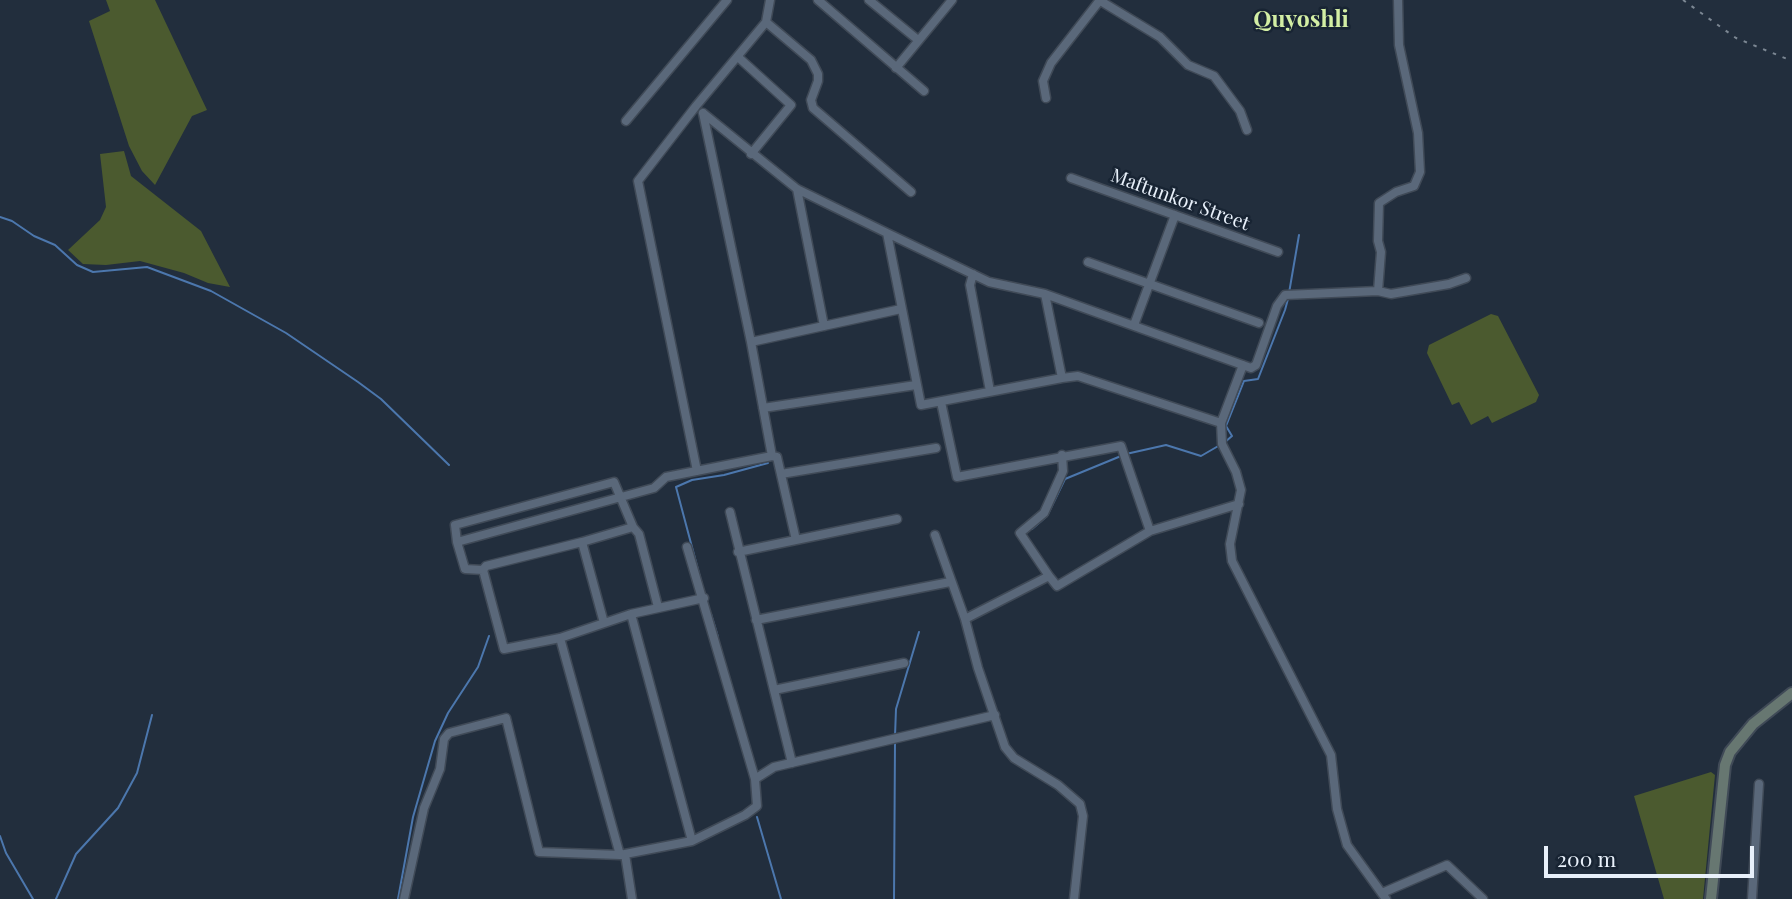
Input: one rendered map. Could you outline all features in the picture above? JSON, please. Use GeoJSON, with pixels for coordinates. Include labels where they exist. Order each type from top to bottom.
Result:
{"type":"FeatureCollection","features":[{"type":"Feature","properties":{"kind":"main road"},"geometry":{"type":"LineString","coordinates":[[1711,899],[1725,765],[1730,752],[1753,724],[1792,693]]}},
{"type":"Feature","properties":{"kind":"street"},"geometry":{"type":"LineString","coordinates":[[625,121],[727,0]]}},
{"type":"Feature","properties":{"kind":"street"},"geometry":{"type":"LineString","coordinates":[[697,471],[638,186],[640,176],[766,22],[770,0]]}},
{"type":"Feature","properties":{"kind":"street"},"geometry":{"type":"LineString","coordinates":[[818,0],[925,90]]}},
{"type":"Feature","properties":{"kind":"street"},"geometry":{"type":"LineString","coordinates":[[869,0],[918,40]]}},
{"type":"Feature","properties":{"kind":"street"},"geometry":{"type":"LineString","coordinates":[[896,68],[952,0]]}},
{"type":"Feature","properties":{"kind":"street"},"geometry":{"type":"LineString","coordinates":[[1046,98],[1044,81],[1052,63],[1100,0],[1160,37],[1188,65],[1214,76],[1240,111],[1247,130]]}},
{"type":"Feature","properties":{"kind":"street"},"geometry":{"type":"LineString","coordinates":[[1378,291],[1381,252],[1378,241],[1379,203],[1396,192],[1414,186],[1420,173],[1418,133],[1399,46],[1398,0]]}},
{"type":"Feature","properties":{"kind":"street"},"geometry":{"type":"LineString","coordinates":[[766,22],[811,61],[818,74],[811,100],[813,108],[911,192]]}},
{"type":"Feature","properties":{"kind":"street"},"geometry":{"type":"LineString","coordinates":[[738,57],[790,105],[751,154]]}},
{"type":"Feature","properties":{"kind":"street"},"geometry":{"type":"LineString","coordinates":[[696,106],[751,154],[797,189],[989,282],[1045,294],[1251,368],[1256,365],[1277,306],[1285,295],[1378,291],[1391,294],[1466,278]]}},
{"type":"Feature","properties":{"kind":"street"},"geometry":{"type":"LineString","coordinates":[[703,113],[772,456]]}},
{"type":"Feature","properties":{"kind":"street","name":"Maftunkor Street"},"geometry":{"type":"LineString","coordinates":[[1071,178],[1278,253]]}},
{"type":"Feature","properties":{"kind":"street"},"geometry":{"type":"LineString","coordinates":[[797,189],[824,326]]}},
{"type":"Feature","properties":{"kind":"street"},"geometry":{"type":"LineString","coordinates":[[1134,325],[1175,215]]}},
{"type":"Feature","properties":{"kind":"street"},"geometry":{"type":"LineString","coordinates":[[887,233],[921,405],[1078,376],[1221,423]]}},
{"type":"Feature","properties":{"kind":"street"},"geometry":{"type":"LineString","coordinates":[[1088,262],[1259,323]]}},
{"type":"Feature","properties":{"kind":"street"},"geometry":{"type":"LineString","coordinates":[[973,274],[970,285],[990,391]]}},
{"type":"Feature","properties":{"kind":"street"},"geometry":{"type":"LineString","coordinates":[[1045,294],[1062,378]]}},
{"type":"Feature","properties":{"kind":"street"},"geometry":{"type":"LineString","coordinates":[[751,342],[901,309]]}},
{"type":"Feature","properties":{"kind":"street"},"geometry":{"type":"LineString","coordinates":[[1243,365],[1221,423],[1222,444],[1241,489],[1230,544],[1232,561],[1331,755],[1337,809],[1347,845],[1384,896],[1447,865],[1483,899]]}},
{"type":"Feature","properties":{"kind":"street"},"geometry":{"type":"LineString","coordinates":[[763,408],[916,384]]}},
{"type":"Feature","properties":{"kind":"street"},"geometry":{"type":"LineString","coordinates":[[940,402],[957,477],[1121,446],[1150,531]]}},
{"type":"Feature","properties":{"kind":"street"},"geometry":{"type":"LineString","coordinates":[[781,474],[936,448]]}},
{"type":"Feature","properties":{"kind":"street"},"geometry":{"type":"LineString","coordinates":[[457,542],[622,498],[654,488],[666,477],[772,456],[777,457],[796,540]]}},
{"type":"Feature","properties":{"kind":"street"},"geometry":{"type":"LineString","coordinates":[[1062,456],[1063,471],[1044,513],[1020,533],[1057,586],[1150,531],[1239,504]]}},
{"type":"Feature","properties":{"kind":"street"},"geometry":{"type":"LineString","coordinates":[[483,570],[465,569],[454,527],[470,520],[616,483],[633,527],[639,534],[659,607]]}},
{"type":"Feature","properties":{"kind":"street"},"geometry":{"type":"LineString","coordinates":[[730,512],[792,763]]}},
{"type":"Feature","properties":{"kind":"street"},"geometry":{"type":"LineString","coordinates":[[738,552],[897,519]]}},
{"type":"Feature","properties":{"kind":"street"},"geometry":{"type":"LineString","coordinates":[[483,570],[486,566],[633,527]]}},
{"type":"Feature","properties":{"kind":"street"},"geometry":{"type":"LineString","coordinates":[[934,535],[965,619],[978,668],[1006,747],[1014,758],[1058,785],[1080,804],[1083,816],[1073,899]]}},
{"type":"Feature","properties":{"kind":"street"},"geometry":{"type":"LineString","coordinates":[[582,542],[604,623]]}},
{"type":"Feature","properties":{"kind":"street"},"geometry":{"type":"LineString","coordinates":[[404,899],[424,808],[440,769],[444,739],[449,733],[506,718],[539,852],[623,855],[692,841],[745,815],[757,806],[755,779],[687,547]]}},
{"type":"Feature","properties":{"kind":"street"},"geometry":{"type":"LineString","coordinates":[[483,570],[504,649],[560,638],[631,614],[704,598]]}},
{"type":"Feature","properties":{"kind":"street"},"geometry":{"type":"LineString","coordinates":[[965,619],[1049,576]]}},
{"type":"Feature","properties":{"kind":"street"},"geometry":{"type":"LineString","coordinates":[[756,620],[950,582]]}},
{"type":"Feature","properties":{"kind":"street"},"geometry":{"type":"LineString","coordinates":[[631,614],[692,841]]}},
{"type":"Feature","properties":{"kind":"street"},"geometry":{"type":"LineString","coordinates":[[560,638],[623,855],[632,899]]}},
{"type":"Feature","properties":{"kind":"street"},"geometry":{"type":"LineString","coordinates":[[774,690],[904,663]]}},
{"type":"Feature","properties":{"kind":"street"},"geometry":{"type":"LineString","coordinates":[[755,779],[774,768],[792,763],[995,715]]}},
{"type":"Feature","properties":{"kind":"street"},"geometry":{"type":"LineString","coordinates":[[1752,899],[1759,784]]}},
{"type":"Feature","properties":{"kind":"green space"},"geometry":{"type":"Polygon","coordinates":[[[106,0],[155,0],[207,110],[192,116],[155,185],[142,171],[129,146],[89,21],[110,11],[106,0]]]}},
{"type":"Feature","properties":{"kind":"green space"},"geometry":{"type":"Polygon","coordinates":[[[124,151],[131,176],[201,231],[230,287],[208,283],[184,273],[140,261],[106,265],[83,264],[68,250],[100,220],[106,207],[100,154],[124,151]]]}},
{"type":"Feature","properties":{"kind":"green space"},"geometry":{"type":"Polygon","coordinates":[[[1491,314],[1498,316],[1539,395],[1536,402],[1492,423],[1488,416],[1471,425],[1459,402],[1452,405],[1427,353],[1429,345],[1491,314]]]}},
{"type":"Feature","properties":{"kind":"green space"},"geometry":{"type":"Polygon","coordinates":[[[1711,772],[1715,775],[1703,899],[1664,899],[1634,796],[1711,772]]]}},
{"type":"Feature","properties":{"kind":"waterway"},"geometry":{"type":"LineString","coordinates":[[0,217],[55,245],[77,265],[93,272],[147,267],[211,291],[286,333],[358,382],[381,399],[449,465]]}},
{"type":"Feature","properties":{"kind":"waterway"},"geometry":{"type":"LineString","coordinates":[[1289,293],[1299,235]]}},
{"type":"Feature","properties":{"kind":"waterway"},"geometry":{"type":"LineString","coordinates":[[1225,442],[1232,436],[1226,426],[1244,381],[1258,379],[1288,299]]}},
{"type":"Feature","properties":{"kind":"waterway"},"geometry":{"type":"LineString","coordinates":[[1126,454],[1166,445],[1201,456],[1220,445]]}},
{"type":"Feature","properties":{"kind":"waterway"},"geometry":{"type":"LineString","coordinates":[[1032,529],[1047,516],[1065,479],[1121,456]]}},
{"type":"Feature","properties":{"kind":"waterway"},"geometry":{"type":"LineString","coordinates":[[705,596],[676,487],[692,480],[724,475],[768,463]]}},
{"type":"Feature","properties":{"kind":"waterway"},"geometry":{"type":"LineString","coordinates":[[711,614],[718,637]]}},
{"type":"Feature","properties":{"kind":"waterway"},"geometry":{"type":"LineString","coordinates":[[895,736],[896,709],[919,632]]}},
{"type":"Feature","properties":{"kind":"waterway"},"geometry":{"type":"LineString","coordinates":[[398,899],[413,817],[435,741],[448,713],[478,667],[489,636]]}},
{"type":"Feature","properties":{"kind":"waterway"},"geometry":{"type":"LineString","coordinates":[[56,899],[76,854],[118,808],[137,773],[152,715]]}},
{"type":"Feature","properties":{"kind":"waterway"},"geometry":{"type":"LineString","coordinates":[[894,899],[895,742]]}},
{"type":"Feature","properties":{"kind":"waterway"},"geometry":{"type":"LineString","coordinates":[[757,817],[781,899]]}},
{"type":"Feature","properties":{"kind":"waterway"},"geometry":{"type":"LineString","coordinates":[[0,836],[6,853],[33,899]]}},
{"type":"Feature","properties":{"kind":"railway"},"geometry":{"type":"LineString","coordinates":[[1683,0],[1736,38],[1792,61]]}},
{"type":"Feature","properties":{"kind":"district","name":"Quyoshli"},"geometry":{"type":"Point","coordinates":[1301,20]}}]}
